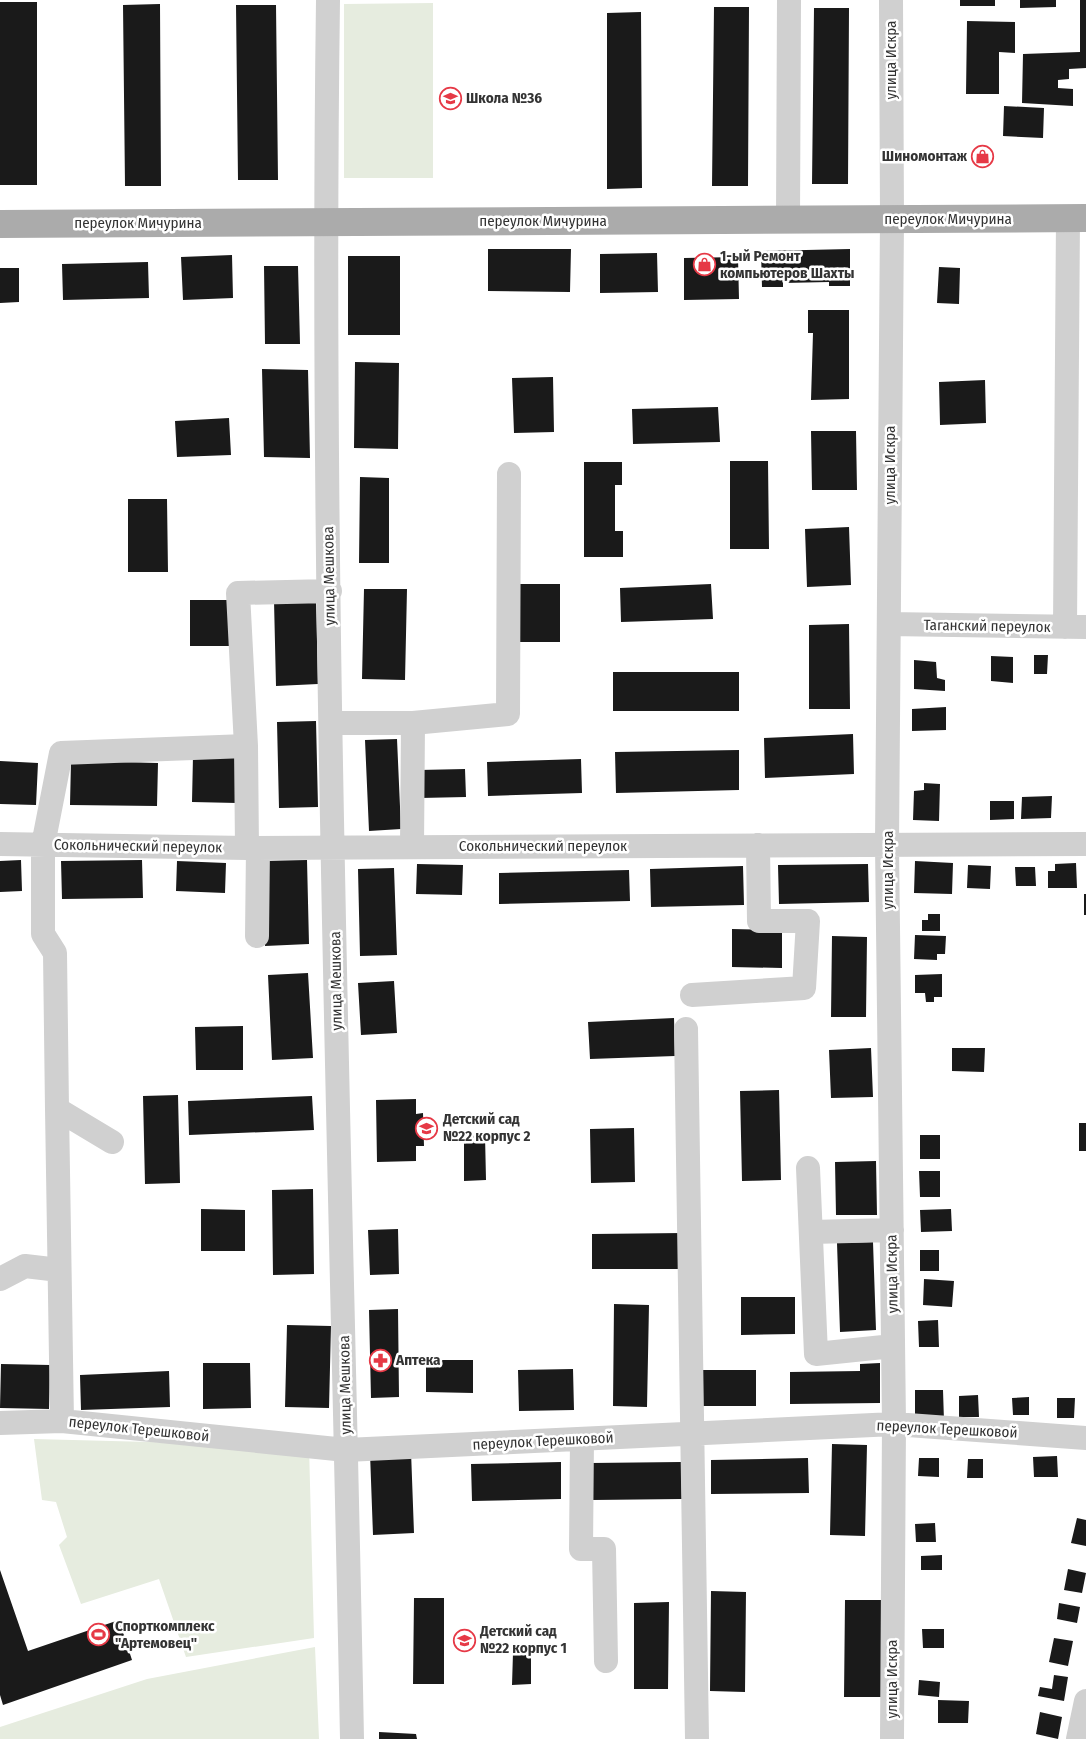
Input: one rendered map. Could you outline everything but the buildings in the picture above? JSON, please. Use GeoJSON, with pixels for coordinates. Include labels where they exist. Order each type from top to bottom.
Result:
{"type":"FeatureCollection","features":[{"type":"Feature","properties":{"kind":"main road","name":"переулок Мичурина"},"geometry":{"type":"LineString","coordinates":[[0,224],[1077,218]]}},
{"type":"Feature","properties":{"kind":"street","name":"улица Мешкова"},"geometry":{"type":"LineString","coordinates":[[328,0],[325,222],[331,722],[352,1739]]}},
{"type":"Feature","properties":{"kind":"street"},"geometry":{"type":"LineString","coordinates":[[788,219],[789,0]]}},
{"type":"Feature","properties":{"kind":"street","name":"улица Искра"},"geometry":{"type":"LineString","coordinates":[[891,0],[892,219],[887,845],[894,1424],[892,1739]]}},
{"type":"Feature","properties":{"kind":"street"},"geometry":{"type":"LineString","coordinates":[[1075,627],[1077,218]]}},
{"type":"Feature","properties":{"kind":"street"},"geometry":{"type":"LineString","coordinates":[[331,722],[413,723],[508,714],[509,474]]}},
{"type":"Feature","properties":{"kind":"street"},"geometry":{"type":"LineString","coordinates":[[257,936],[238,593],[330,591]]}},
{"type":"Feature","properties":{"kind":"street","name":"Таганский переулок"},"geometry":{"type":"LineString","coordinates":[[889,624],[1075,627]]}},
{"type":"Feature","properties":{"kind":"street"},"geometry":{"type":"LineString","coordinates":[[412,847],[413,723]]}},
{"type":"Feature","properties":{"kind":"street"},"geometry":{"type":"LineString","coordinates":[[62,1421],[55,953],[42,934],[43,845],[61,753],[246,746]]}},
{"type":"Feature","properties":{"kind":"street","name":"Сокольнический переулок"},"geometry":{"type":"LineString","coordinates":[[0,844],[333,848],[1086,844]]}},
{"type":"Feature","properties":{"kind":"street"},"geometry":{"type":"LineString","coordinates":[[692,995],[804,988],[808,921],[759,921],[758,846]]}},
{"type":"Feature","properties":{"kind":"street"},"geometry":{"type":"LineString","coordinates":[[686,1029],[696,1739]]}},
{"type":"Feature","properties":{"kind":"street"},"geometry":{"type":"LineString","coordinates":[[57,1110],[112,1142]]}},
{"type":"Feature","properties":{"kind":"street"},"geometry":{"type":"LineString","coordinates":[[808,1168],[816,1354],[893,1346]]}},
{"type":"Feature","properties":{"kind":"street"},"geometry":{"type":"LineString","coordinates":[[811,1232],[892,1230]]}},
{"type":"Feature","properties":{"kind":"street"},"geometry":{"type":"LineString","coordinates":[[0,1280],[25,1266],[60,1270]]}},
{"type":"Feature","properties":{"kind":"street","name":"переулок Терешковой"},"geometry":{"type":"LineString","coordinates":[[0,1423],[62,1421],[346,1450],[894,1424],[1086,1438]]}},
{"type":"Feature","properties":{"kind":"street"},"geometry":{"type":"LineString","coordinates":[[582,1439],[581,1549],[604,1549],[606,1661]]}},
{"type":"Feature","properties":{"kind":"street"},"geometry":{"type":"LineString","coordinates":[[1078,1739],[1086,1700]]}},
{"type":"Feature","properties":{"kind":"shaded area"},"geometry":{"type":"Polygon","coordinates":[[[433,3],[433,178],[344,178],[344,4],[433,3]]]}},
{"type":"Feature","properties":{"kind":"shaded area"},"geometry":{"type":"Polygon","coordinates":[[[34,1439],[309,1446],[314,1638],[186,1657],[159,1579],[81,1604],[59,1545],[67,1537],[56,1502],[42,1500],[34,1439]]]}},
{"type":"Feature","properties":{"kind":"shaded area"},"geometry":{"type":"Polygon","coordinates":[[[315,1647],[319,1739],[0,1739],[0,1727],[147,1679],[315,1647]]]}},
{"type":"Feature","properties":{"kind":"place","name":"Школа №36"},"geometry":{"type":"Point","coordinates":[450,98]}},
{"type":"Feature","properties":{"kind":"place","name":"Шиномонтаж"},"geometry":{"type":"Point","coordinates":[983,156]}},
{"type":"Feature","properties":{"kind":"place","name":"1-ый Ремонт компьютеров Шахты"},"geometry":{"type":"Point","coordinates":[704,265]}},
{"type":"Feature","properties":{"kind":"place","name":"Детский сад №22 корпус 2"},"geometry":{"type":"Point","coordinates":[427,1128]}},
{"type":"Feature","properties":{"kind":"place","name":"Аптека"},"geometry":{"type":"Point","coordinates":[380,1360]}},
{"type":"Feature","properties":{"kind":"place","name":"Спорткомплекс \"Артемовец\""},"geometry":{"type":"Point","coordinates":[99,1635]}},
{"type":"Feature","properties":{"kind":"place","name":"Детский сад №22 корпус 1"},"geometry":{"type":"Point","coordinates":[464,1640]}}]}
